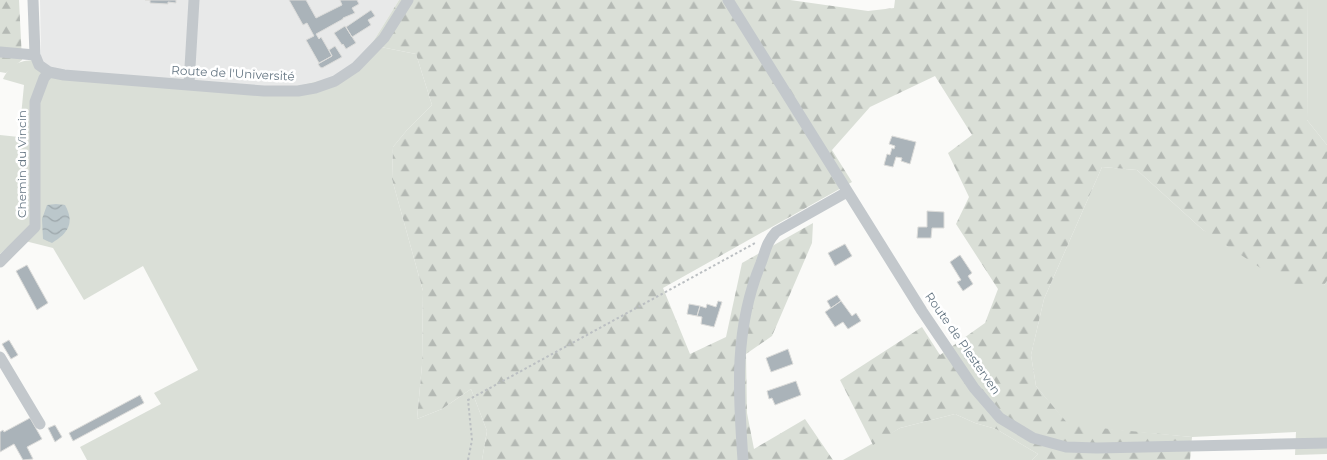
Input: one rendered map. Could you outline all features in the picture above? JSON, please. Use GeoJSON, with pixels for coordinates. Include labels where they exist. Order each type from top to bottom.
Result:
{"type":"FeatureCollection","features":[{"type":"Feature","properties":{"kind":"street"},"geometry":{"type":"LineString","coordinates":[[32,0],[35,55],[39,65],[49,72]]}},
{"type":"Feature","properties":{"kind":"street"},"geometry":{"type":"LineString","coordinates":[[189,84],[194,0]]}},
{"type":"Feature","properties":{"kind":"street","name":"Route de l'Université"},"geometry":{"type":"LineString","coordinates":[[49,72],[64,75],[264,90],[298,91],[315,88],[335,81],[356,68],[384,38],[408,0]]}},
{"type":"Feature","properties":{"kind":"street","name":"Route de Plesterven"},"geometry":{"type":"LineString","coordinates":[[728,0],[922,311],[974,388],[1000,418],[1033,438],[1066,447],[1327,444]]}},
{"type":"Feature","properties":{"kind":"street"},"geometry":{"type":"LineString","coordinates":[[0,52],[35,55]]}},
{"type":"Feature","properties":{"kind":"street","name":"Chemin du Vincin"},"geometry":{"type":"LineString","coordinates":[[0,262],[35,227],[35,102],[44,78],[49,72]]}},
{"type":"Feature","properties":{"kind":"street"},"geometry":{"type":"LineString","coordinates":[[743,460],[739,402],[739,353],[752,284],[768,241],[776,232],[847,192]]}},
{"type":"Feature","properties":{"kind":"street"},"geometry":{"type":"LineString","coordinates":[[0,356],[40,424]]}},
{"type":"Feature","properties":{"kind":"path"},"geometry":{"type":"LineString","coordinates":[[468,460],[472,440],[468,400],[759,241],[768,241]]}},
{"type":"Feature","properties":{"kind":"shaded area"},"geometry":{"type":"Polygon","coordinates":[[[40,0],[399,0],[371,45],[353,64],[331,78],[289,88],[52,69],[41,60],[40,0]]]}},
{"type":"Feature","properties":{"kind":"green space"},"geometry":{"type":"Polygon","coordinates":[[[0,0],[19,0],[22,60],[6,73],[0,72],[0,0]]]}},
{"type":"Feature","properties":{"kind":"green space"},"geometry":{"type":"Polygon","coordinates":[[[399,0],[790,0],[868,11],[894,8],[895,0],[1308,0],[1307,120],[1327,145],[1327,281],[1324,285],[1285,284],[1203,230],[1137,170],[1102,167],[1044,299],[1031,355],[1036,386],[1069,425],[1192,437],[1190,460],[1032,460],[1038,454],[996,429],[975,423],[955,414],[900,428],[873,445],[840,380],[922,327],[940,355],[985,323],[998,289],[956,224],[969,197],[948,153],[972,135],[935,76],[870,107],[832,150],[852,182],[663,288],[690,354],[726,337],[742,263],[813,223],[812,243],[772,336],[746,354],[747,413],[754,449],[805,419],[833,460],[482,460],[487,431],[471,389],[442,409],[417,419],[422,365],[423,291],[392,179],[393,147],[432,105],[416,54],[371,45],[399,0]]]}},
{"type":"Feature","properties":{"kind":"green space"},"geometry":{"type":"Polygon","coordinates":[[[1308,0],[1327,0],[1327,145],[1307,120],[1308,0]]]}},
{"type":"Feature","properties":{"kind":"green space"},"geometry":{"type":"Polygon","coordinates":[[[371,45],[416,54],[432,105],[393,147],[392,179],[423,291],[422,365],[417,419],[442,409],[471,389],[487,431],[482,460],[87,460],[80,447],[161,404],[154,393],[198,370],[143,266],[84,300],[53,248],[17,239],[0,254],[0,135],[19,137],[24,85],[3,79],[6,73],[10,68],[19,63],[29,60],[41,60],[52,69],[289,88],[331,78],[353,64],[371,45]]]}},
{"type":"Feature","properties":{"kind":"green space"},"geometry":{"type":"Polygon","coordinates":[[[1102,167],[1137,170],[1203,230],[1324,285],[1327,281],[1327,454],[1295,455],[1296,432],[1192,437],[1069,426],[1036,386],[1031,355],[1044,299],[1102,167]]]}},
{"type":"Feature","properties":{"kind":"green space"},"geometry":{"type":"Polygon","coordinates":[[[955,414],[975,423],[996,429],[1038,454],[1032,460],[843,460],[900,428],[955,414]]]}},
{"type":"Feature","properties":{"kind":"water"},"geometry":{"type":"Polygon","coordinates":[[[47,205],[65,205],[70,222],[66,231],[52,243],[43,239],[42,219],[47,205]]]}},
{"type":"Feature","properties":{"kind":"building"},"geometry":{"type":"Polygon","coordinates":[[[150,0],[176,0],[176,3],[150,3],[150,0]]]}},
{"type":"Feature","properties":{"kind":"building"},"geometry":{"type":"Polygon","coordinates":[[[289,0],[306,0],[316,18],[342,5],[340,0],[357,0],[359,4],[352,8],[355,13],[316,34],[319,39],[321,37],[332,56],[319,63],[306,40],[314,36],[307,23],[303,25],[289,0]]]}},
{"type":"Feature","properties":{"kind":"building"},"geometry":{"type":"Polygon","coordinates":[[[371,10],[375,16],[368,20],[371,25],[352,37],[346,27],[371,10]]]}},
{"type":"Feature","properties":{"kind":"building"},"geometry":{"type":"Polygon","coordinates":[[[345,26],[356,43],[346,49],[334,33],[345,26]]]}},
{"type":"Feature","properties":{"kind":"building"},"geometry":{"type":"Polygon","coordinates":[[[335,46],[342,57],[322,68],[320,67],[318,64],[332,56],[329,50],[335,46]]]}},
{"type":"Feature","properties":{"kind":"building"},"geometry":{"type":"Polygon","coordinates":[[[892,136],[916,142],[910,164],[901,161],[902,158],[896,157],[893,167],[884,165],[887,154],[890,155],[892,148],[894,149],[895,146],[889,144],[892,136]]]}},
{"type":"Feature","properties":{"kind":"building"},"geometry":{"type":"Polygon","coordinates":[[[927,211],[944,212],[944,228],[932,228],[931,238],[917,238],[918,227],[927,227],[927,211]]]}},
{"type":"Feature","properties":{"kind":"building"},"geometry":{"type":"Polygon","coordinates":[[[845,244],[852,256],[835,266],[828,253],[845,244]]]}},
{"type":"Feature","properties":{"kind":"building"},"geometry":{"type":"Polygon","coordinates":[[[960,255],[972,273],[968,276],[973,284],[963,291],[957,282],[961,280],[950,262],[960,255]]]}},
{"type":"Feature","properties":{"kind":"building"},"geometry":{"type":"Polygon","coordinates":[[[27,265],[48,303],[37,310],[16,271],[27,265]]]}},
{"type":"Feature","properties":{"kind":"building"},"geometry":{"type":"Polygon","coordinates":[[[837,295],[841,301],[831,308],[827,301],[837,295]]]}},
{"type":"Feature","properties":{"kind":"building"},"geometry":{"type":"Polygon","coordinates":[[[718,301],[722,302],[714,327],[701,324],[702,317],[697,316],[700,306],[706,308],[707,304],[716,307],[718,301]]]}},
{"type":"Feature","properties":{"kind":"building"},"geometry":{"type":"Polygon","coordinates":[[[841,301],[852,316],[856,313],[861,321],[848,329],[843,322],[835,327],[825,312],[841,301]]]}},
{"type":"Feature","properties":{"kind":"building"},"geometry":{"type":"Polygon","coordinates":[[[689,304],[700,306],[697,316],[687,314],[689,304]]]}},
{"type":"Feature","properties":{"kind":"building"},"geometry":{"type":"Polygon","coordinates":[[[9,340],[18,355],[11,359],[2,344],[9,340]]]}},
{"type":"Feature","properties":{"kind":"building"},"geometry":{"type":"Polygon","coordinates":[[[788,349],[793,364],[771,372],[766,358],[788,349]]]}},
{"type":"Feature","properties":{"kind":"building"},"geometry":{"type":"Polygon","coordinates":[[[796,381],[801,395],[775,405],[772,398],[769,399],[767,391],[796,381]]]}},
{"type":"Feature","properties":{"kind":"building"},"geometry":{"type":"Polygon","coordinates":[[[140,395],[144,403],[73,441],[69,433],[140,395]]]}},
{"type":"Feature","properties":{"kind":"building"},"geometry":{"type":"Polygon","coordinates":[[[30,418],[42,439],[27,447],[33,459],[23,460],[14,444],[0,452],[0,432],[3,430],[4,432],[30,418]]]}},
{"type":"Feature","properties":{"kind":"building"},"geometry":{"type":"Polygon","coordinates":[[[55,425],[62,437],[55,442],[48,428],[55,425]]]}}]}
